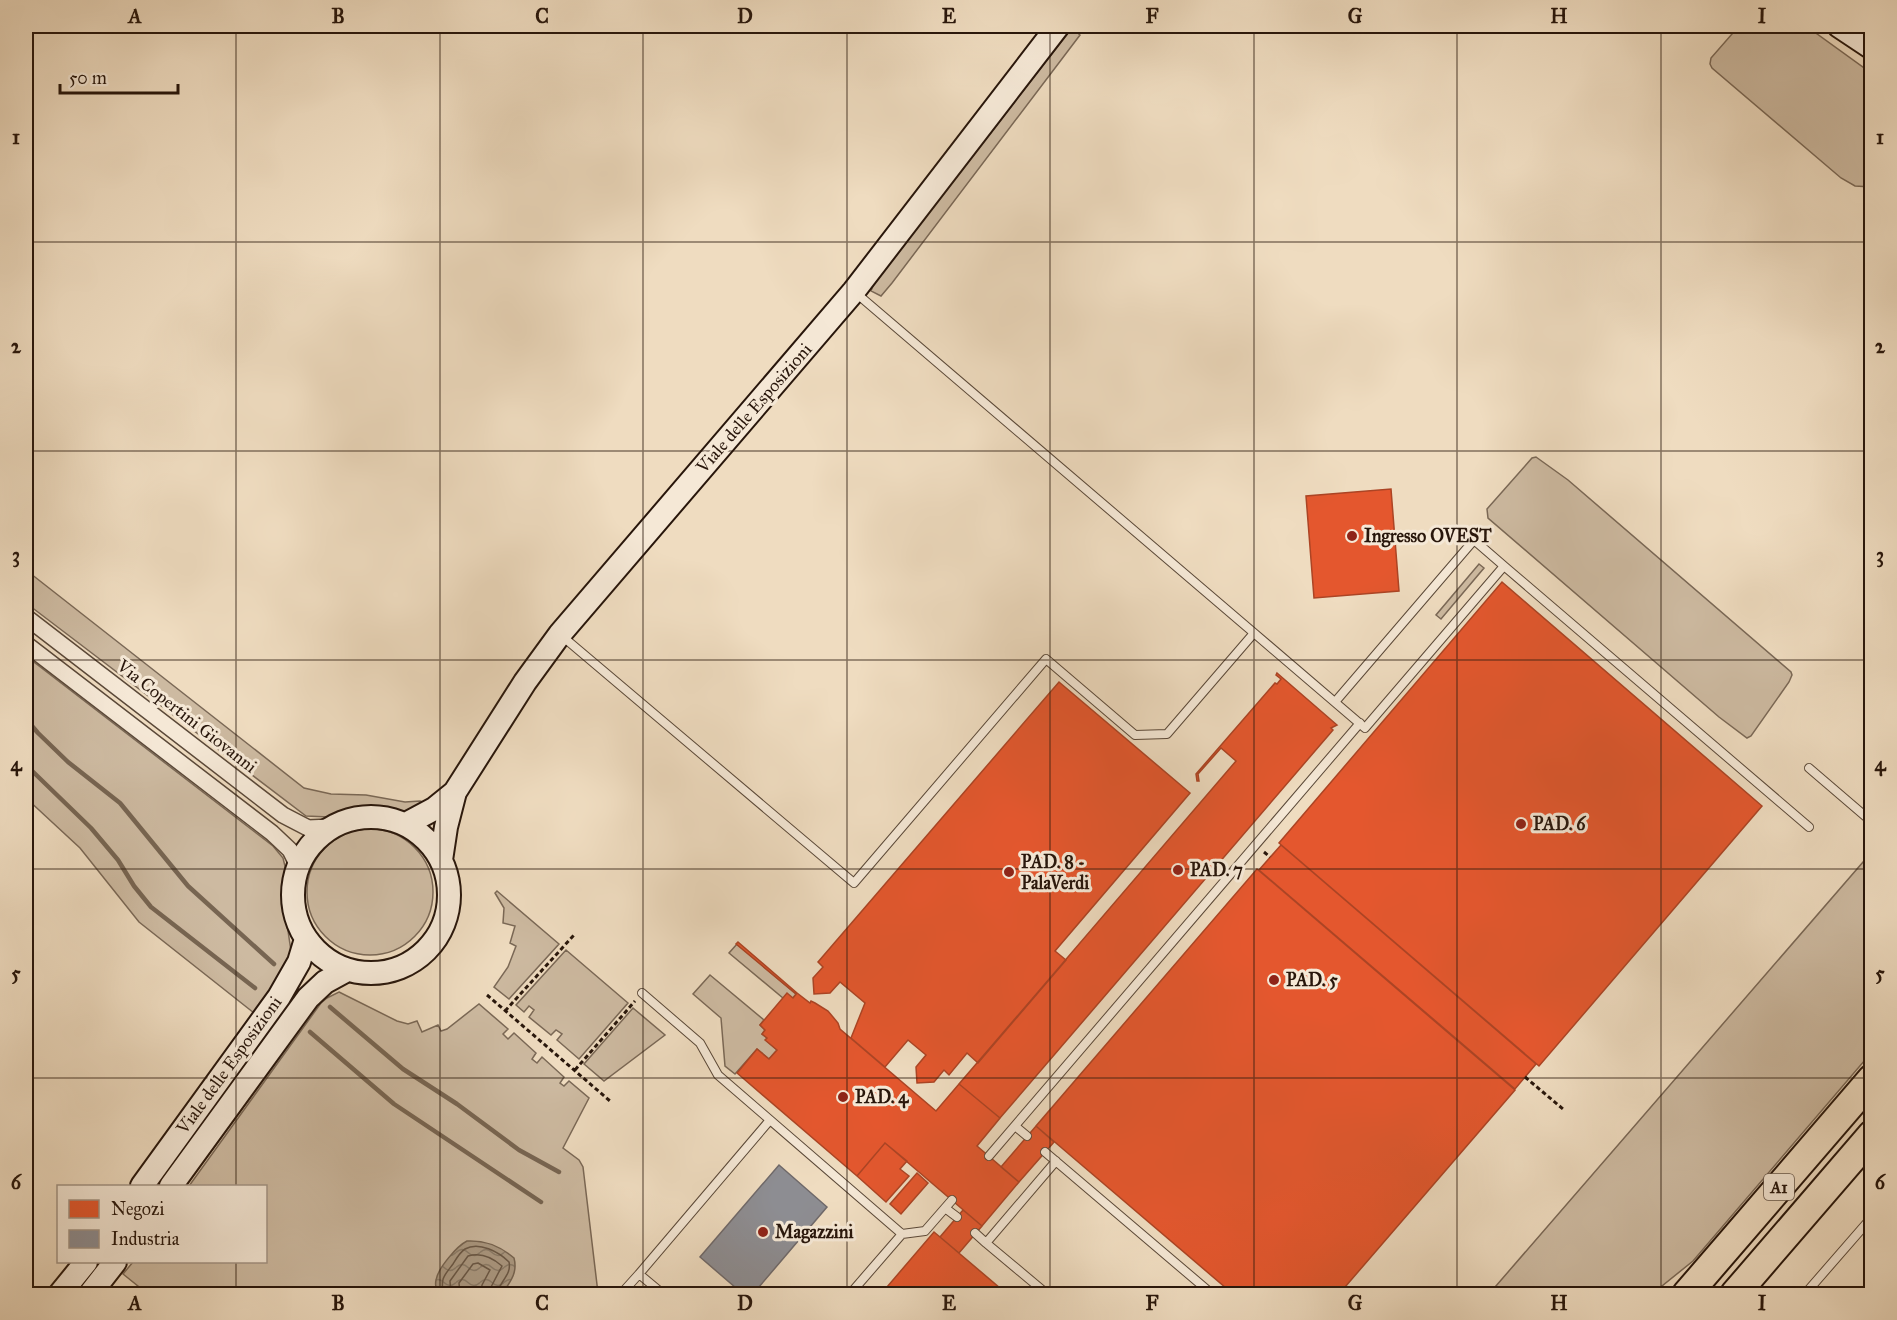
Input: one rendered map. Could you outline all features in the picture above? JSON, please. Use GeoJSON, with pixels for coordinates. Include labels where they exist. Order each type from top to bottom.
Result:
{"type":"FeatureCollection","features":[{"type":"Feature","properties":{"kind":"highway","name":"A1"},"geometry":{"type":"LineString","coordinates":[[1687,1294],[1872,1079]]}},
{"type":"Feature","properties":{"kind":"highway","name":"A1"},"geometry":{"type":"LineString","coordinates":[[1735,1294],[1872,1135]]}},
{"type":"Feature","properties":{"kind":"street","name":"Viale delle Esposizioni"},"geometry":{"type":"LineString","coordinates":[[406,824],[434,809],[454,792],[525,682],[560,634],[854,291],[1058,26]]}},
{"type":"Feature","properties":{"kind":"street"},"geometry":{"type":"LineString","coordinates":[[1839,26],[1872,48]]}},
{"type":"Feature","properties":{"kind":"street","name":"Via Copertini Giovanni"},"geometry":{"type":"LineString","coordinates":[[26,617],[283,815],[308,828],[331,827]]}},
{"type":"Feature","properties":{"kind":"street"},"geometry":{"type":"LineString","coordinates":[[26,644],[272,833],[290,850],[298,866]]}},
{"type":"Feature","properties":{"kind":"street","name":"Viale delle Esposizioni"},"geometry":{"type":"LineString","coordinates":[[441,860],[454,792]]}},
{"type":"Feature","properties":{"kind":"street","name":"Viale delle Esposizioni"},"geometry":{"type":"LineString","coordinates":[[383,817],[406,824],[433,846],[441,860],[448,880],[449,902],[444,924],[433,943],[412,962],[385,972],[366,973],[348,970],[328,960],[306,939],[296,918],[292,896],[298,866],[312,843],[331,827],[356,818],[383,817]]}},
{"type":"Feature","properties":{"kind":"street","name":"Viale delle Esposizioni"},"geometry":{"type":"LineString","coordinates":[[143,1185],[279,997],[299,962],[306,939]]}},
{"type":"Feature","properties":{"kind":"street","name":"Viale delle Esposizioni"},"geometry":{"type":"LineString","coordinates":[[172,1185],[308,998],[326,982],[348,970]]}},
{"type":"Feature","properties":{"kind":"street"},"geometry":{"type":"LineString","coordinates":[[60,1294],[85,1263]]}},
{"type":"Feature","properties":{"kind":"street"},"geometry":{"type":"LineString","coordinates":[[93,1292],[114,1263]]}},
{"type":"Feature","properties":{"kind":"lane"},"geometry":{"type":"LineString","coordinates":[[854,291],[1365,728],[1504,566]]}},
{"type":"Feature","properties":{"kind":"lane"},"geometry":{"type":"LineString","coordinates":[[1335,702],[1474,540],[1809,827]]}},
{"type":"Feature","properties":{"kind":"lane"},"geometry":{"type":"LineString","coordinates":[[560,634],[854,883],[1046,659],[1135,735],[1167,734],[1254,633]]}},
{"type":"Feature","properties":{"kind":"lane"},"geometry":{"type":"LineString","coordinates":[[989,1156],[1360,723]]}},
{"type":"Feature","properties":{"kind":"lane"},"geometry":{"type":"LineString","coordinates":[[1809,768],[1872,822]]}},
{"type":"Feature","properties":{"kind":"lane"},"geometry":{"type":"LineString","coordinates":[[642,993],[700,1043],[718,1075],[902,1234]]}},
{"type":"Feature","properties":{"kind":"lane"},"geometry":{"type":"LineString","coordinates":[[621,1294],[770,1120]]}},
{"type":"Feature","properties":{"kind":"lane"},"geometry":{"type":"LineString","coordinates":[[1015,1126],[1027,1136]]}},
{"type":"Feature","properties":{"kind":"lane"},"geometry":{"type":"LineString","coordinates":[[1045,1152],[1212,1294]]}},
{"type":"Feature","properties":{"kind":"lane"},"geometry":{"type":"LineString","coordinates":[[987,1243],[1056,1161]]}},
{"type":"Feature","properties":{"kind":"lane"},"geometry":{"type":"LineString","coordinates":[[850,1294],[902,1234],[925,1231],[952,1200]]}},
{"type":"Feature","properties":{"kind":"lane"},"geometry":{"type":"LineString","coordinates":[[945,1208],[957,1218]]}},
{"type":"Feature","properties":{"kind":"lane"},"geometry":{"type":"LineString","coordinates":[[1804,1294],[1872,1217]]}},
{"type":"Feature","properties":{"kind":"lane"},"geometry":{"type":"LineString","coordinates":[[975,1233],[1047,1294]]}},
{"type":"Feature","properties":{"kind":"lane"},"geometry":{"type":"LineString","coordinates":[[639,1274],[663,1294]]}},
{"type":"Feature","properties":{"kind":"path"},"geometry":{"type":"LineString","coordinates":[[505,1011],[574,935]]}},
{"type":"Feature","properties":{"kind":"path"},"geometry":{"type":"LineString","coordinates":[[574,1070],[642,993]]}},
{"type":"Feature","properties":{"kind":"path"},"geometry":{"type":"LineString","coordinates":[[487,995],[610,1101]]}},
{"type":"Feature","properties":{"kind":"path"},"geometry":{"type":"LineString","coordinates":[[1525,1077],[1563,1109]]}},
{"type":"Feature","properties":{"kind":"shaded area"},"geometry":{"type":"Polygon","coordinates":[[[1739,26],[1806,26],[1871,73],[1871,187],[1855,186],[1841,178],[1712,68],[1711,58],[1739,26]]]}},
{"type":"Feature","properties":{"kind":"shaded area"},"geometry":{"type":"Polygon","coordinates":[[[1072,28],[1080,35],[892,283],[881,296],[871,291],[874,283],[1072,28]]]}},
{"type":"Feature","properties":{"kind":"shaded area"},"geometry":{"type":"Polygon","coordinates":[[[1536,457],[1568,480],[1791,672],[1789,682],[1751,736],[1747,738],[1719,717],[1488,518],[1487,509],[1532,458],[1536,457]]]}},
{"type":"Feature","properties":{"kind":"shaded area"},"geometry":{"type":"Polygon","coordinates":[[[1479,564],[1484,568],[1441,619],[1436,615],[1479,564]]]}},
{"type":"Feature","properties":{"kind":"shaded area"},"geometry":{"type":"Polygon","coordinates":[[[26,570],[304,788],[331,794],[366,795],[405,802],[420,801],[431,805],[407,814],[368,807],[329,817],[306,816],[26,603],[26,570]]]}},
{"type":"Feature","properties":{"kind":"shaded area"},"geometry":{"type":"Polygon","coordinates":[[[26,656],[273,846],[283,858],[285,866],[284,904],[291,951],[283,972],[254,1013],[139,922],[80,848],[26,798],[26,656]]]}},
{"type":"Feature","properties":{"kind":"shaded area"},"geometry":{"type":"Polygon","coordinates":[[[370,829],[394,834],[414,848],[428,868],[433,892],[428,916],[414,936],[394,950],[370,955],[346,950],[326,936],[312,916],[307,892],[312,868],[326,848],[346,834],[370,829]]]}},
{"type":"Feature","properties":{"kind":"shaded area"},"geometry":{"type":"Polygon","coordinates":[[[1870,854],[1872,855],[1871,1053],[1693,1261],[1652,1294],[1489,1294],[1870,854]]]}},
{"type":"Feature","properties":{"kind":"shaded area"},"geometry":{"type":"Polygon","coordinates":[[[497,891],[559,944],[509,999],[494,987],[508,967],[516,946],[510,943],[515,926],[503,923],[504,908],[495,893],[497,891]]]}},
{"type":"Feature","properties":{"kind":"shaded area"},"geometry":{"type":"Polygon","coordinates":[[[737,944],[796,994],[793,998],[783,998],[729,953],[737,944]]]}},
{"type":"Feature","properties":{"kind":"shaded area"},"geometry":{"type":"Polygon","coordinates":[[[566,950],[628,1003],[579,1059],[557,1040],[562,1034],[556,1030],[551,1035],[529,1017],[534,1010],[529,1006],[524,1012],[516,1005],[566,950]]]}},
{"type":"Feature","properties":{"kind":"shaded area"},"geometry":{"type":"Polygon","coordinates":[[[710,975],[764,1020],[760,1025],[765,1030],[762,1034],[777,1050],[769,1059],[757,1049],[735,1074],[725,1066],[721,1018],[693,994],[710,975]]]}},
{"type":"Feature","properties":{"kind":"shaded area"},"geometry":{"type":"Polygon","coordinates":[[[339,992],[397,1021],[408,1024],[417,1021],[422,1032],[438,1025],[441,1031],[447,1029],[479,1004],[508,1029],[503,1034],[508,1039],[514,1033],[536,1053],[532,1059],[537,1063],[542,1057],[564,1077],[560,1083],[564,1086],[569,1081],[589,1098],[563,1148],[579,1160],[583,1167],[598,1293],[142,1294],[144,1291],[123,1274],[132,1263],[267,1263],[267,1185],[190,1185],[321,1003],[339,992]]]}},
{"type":"Feature","properties":{"kind":"shaded area"},"geometry":{"type":"Polygon","coordinates":[[[633,1008],[665,1035],[604,1081],[584,1064],[633,1008]]]}},
{"type":"Feature","properties":{"kind":"water"},"geometry":{"type":"Polygon","coordinates":[[[467,1241],[492,1245],[514,1258],[514,1273],[502,1294],[438,1294],[437,1275],[453,1252],[467,1241]]]}},
{"type":"Feature","properties":{"kind":"building: Negozi","name":"Ingresso OVEST"},"geometry":{"type":"Polygon","coordinates":[[[1391,489],[1399,591],[1314,598],[1306,496],[1391,489]]]}},
{"type":"Feature","properties":{"kind":"building: Negozi","name":"PAD. 6"},"geometry":{"type":"Polygon","coordinates":[[[1502,582],[1762,806],[1539,1066],[1279,843],[1502,582]]]}},
{"type":"Feature","properties":{"kind":"building: Negozi","name":"PAD. 7"},"geometry":{"type":"Polygon","coordinates":[[[1277,673],[1337,725],[1331,728],[1333,730],[1000,1118],[959,1084],[1236,761],[1221,748],[1198,774],[1199,781],[1197,781],[1196,774],[1275,683],[1277,684],[1281,679],[1276,675],[1277,673]]]}},
{"type":"Feature","properties":{"kind":"building: Negozi","name":"PAD. 8 - PalaVerdi"},"geometry":{"type":"Polygon","coordinates":[[[1059,682],[1190,793],[1055,951],[1066,960],[978,1063],[967,1053],[949,1075],[944,1070],[934,1082],[917,1083],[916,1067],[926,1055],[908,1040],[885,1067],[851,1038],[865,1003],[840,982],[830,993],[814,994],[813,978],[823,967],[818,962],[1059,682]]]}},
{"type":"Feature","properties":{"kind":"building: Negozi"},"geometry":{"type":"Polygon","coordinates":[[[1281,845],[1536,1064],[1515,1089],[1259,870],[1281,845]]]}},
{"type":"Feature","properties":{"kind":"building: Negozi","name":"PAD. 5"},"geometry":{"type":"Polygon","coordinates":[[[1257,869],[1515,1090],[1339,1294],[1233,1294],[1036,1126],[1257,869]]]}},
{"type":"Feature","properties":{"kind":"building: Negozi"},"geometry":{"type":"Polygon","coordinates":[[[738,942],[797,993],[736,944],[738,942]]]}},
{"type":"Feature","properties":{"kind":"building: Negozi","name":"PAD. 4"},"geometry":{"type":"Polygon","coordinates":[[[787,993],[793,998],[797,993],[810,1003],[811,1001],[828,1011],[840,1029],[936,1111],[959,1084],[1000,1118],[977,1146],[1019,1182],[982,1226],[885,1143],[857,1176],[737,1073],[757,1049],[769,1059],[777,1050],[765,1040],[767,1038],[762,1034],[765,1030],[760,1025],[787,993]]]}},
{"type":"Feature","properties":{"kind":"building: Negozi"},"geometry":{"type":"Polygon","coordinates":[[[1036,1126],[1054,1142],[1019,1182],[1001,1167],[1036,1126]]]}},
{"type":"Feature","properties":{"kind":"building: Negozi"},"geometry":{"type":"Polygon","coordinates":[[[885,1143],[907,1161],[900,1169],[909,1176],[886,1202],[857,1176],[885,1143]]]}},
{"type":"Feature","properties":{"kind":"building: Negozi"},"geometry":{"type":"Polygon","coordinates":[[[917,1173],[928,1183],[901,1214],[890,1204],[917,1173]]]}},
{"type":"Feature","properties":{"kind":"building: Negozi"},"geometry":{"type":"Polygon","coordinates":[[[963,1210],[982,1226],[959,1253],[940,1237],[963,1210]]]}},
{"type":"Feature","properties":{"kind":"building: Negozi"},"geometry":{"type":"Polygon","coordinates":[[[934,1232],[940,1237],[1007,1294],[881,1294],[934,1232]]]}},
{"type":"Feature","properties":{"kind":"building: Industria","name":"Magazzini"},"geometry":{"type":"Polygon","coordinates":[[[779,1165],[827,1207],[753,1294],[743,1294],[700,1257],[779,1165]]]}},
{"type":"Feature","properties":{"kind":"waterway"},"geometry":{"type":"LineString","coordinates":[[26,719],[68,762],[120,803],[188,886],[274,964]]}},
{"type":"Feature","properties":{"kind":"waterway"},"geometry":{"type":"LineString","coordinates":[[26,765],[91,828],[118,860],[134,886],[151,907],[255,988]]}},
{"type":"Feature","properties":{"kind":"waterway"},"geometry":{"type":"LineString","coordinates":[[330,1007],[403,1069],[457,1104],[519,1150],[559,1172]]}},
{"type":"Feature","properties":{"kind":"waterway"},"geometry":{"type":"LineString","coordinates":[[310,1032],[394,1104],[541,1202]]}},
{"type":"Feature","properties":{"kind":"railway"},"geometry":{"type":"LineString","coordinates":[[1866,1294],[1872,1288]]}},
{"type":"Feature","properties":{"kind":"place","name":"Ingresso OVEST"},"geometry":{"type":"Point","coordinates":[1352,536]}},
{"type":"Feature","properties":{"kind":"place","name":"PAD. 6"},"geometry":{"type":"Point","coordinates":[1521,824]}},
{"type":"Feature","properties":{"kind":"place","name":"PAD. 7"},"geometry":{"type":"Point","coordinates":[1178,870]}},
{"type":"Feature","properties":{"kind":"place","name":"PAD. 8 - PalaVerdi"},"geometry":{"type":"Point","coordinates":[1009,872]}},
{"type":"Feature","properties":{"kind":"place","name":"PAD. 5"},"geometry":{"type":"Point","coordinates":[1274,980]}},
{"type":"Feature","properties":{"kind":"place","name":"PAD. 4"},"geometry":{"type":"Point","coordinates":[843,1097]}},
{"type":"Feature","properties":{"kind":"place","name":"Magazzini"},"geometry":{"type":"Point","coordinates":[763,1232]}}]}
